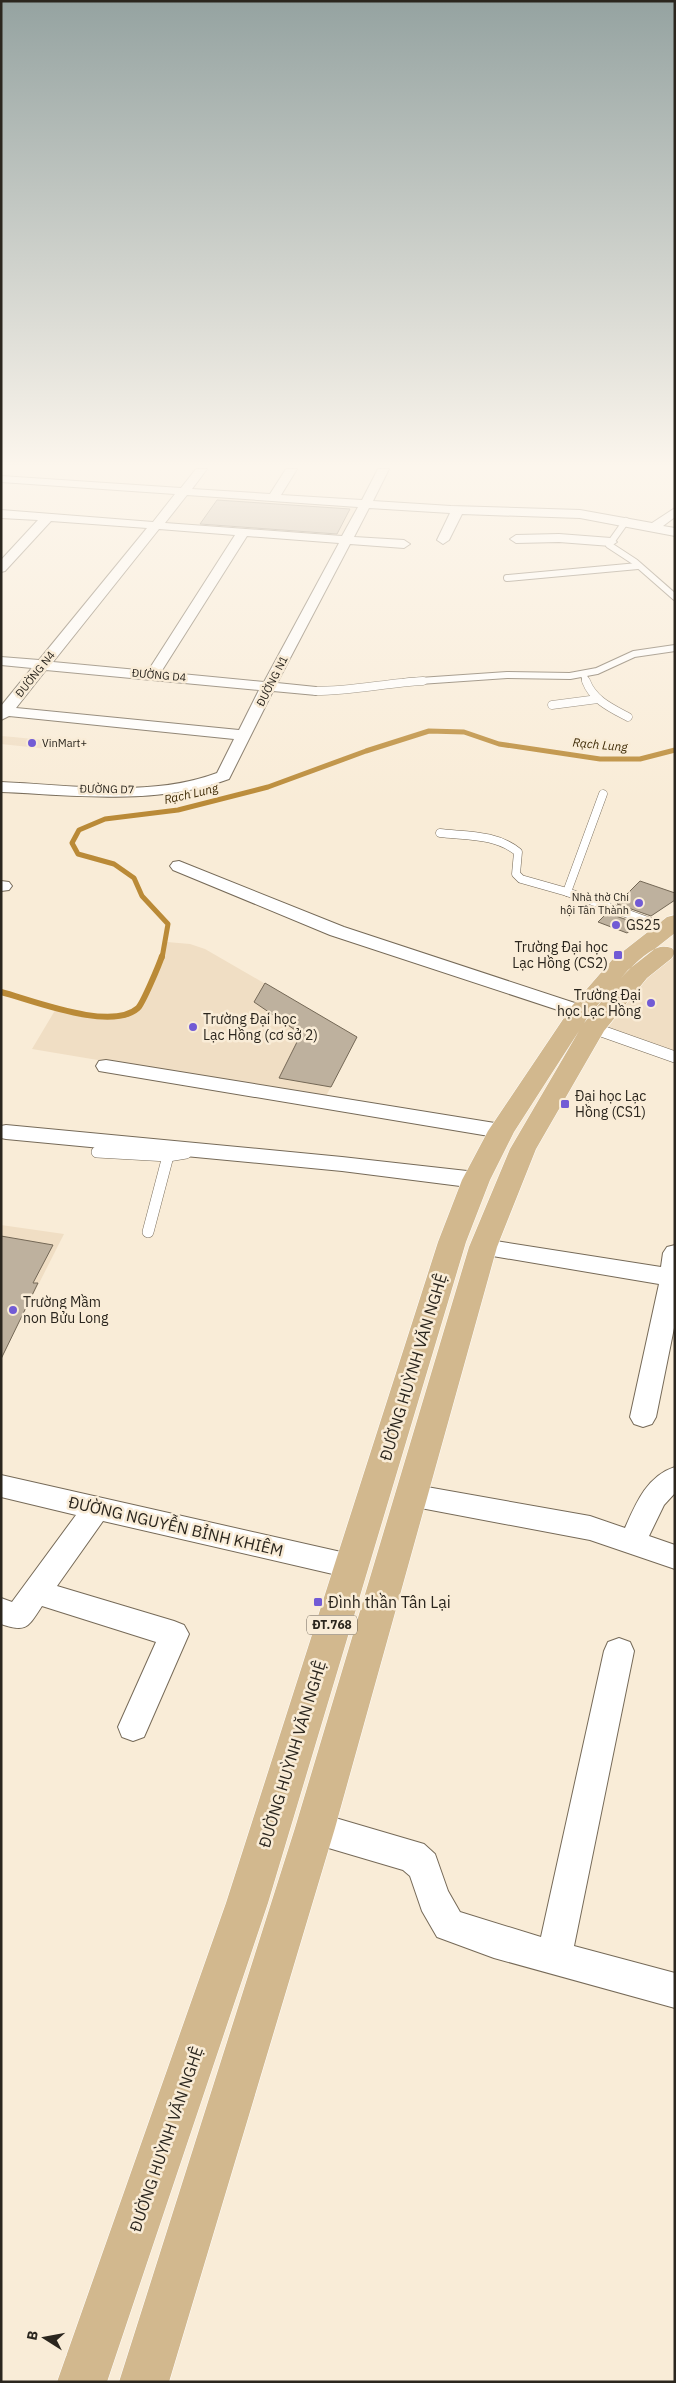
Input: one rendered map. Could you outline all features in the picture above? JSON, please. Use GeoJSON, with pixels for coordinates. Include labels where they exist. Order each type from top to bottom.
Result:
{"type":"FeatureCollection","features":[{"type":"Feature","properties":{"kind":"main road","name":"ĐƯỜNG HUỲNH VĂN NGHỆ"},"geometry":{"type":"LineString","coordinates":[[82,2382],[247,1903],[452,1242],[476,1180],[501,1131],[586,1020],[629,969],[672,932]]}},
{"type":"Feature","properties":{"kind":"main road","name":"ĐƯỜNG HUỲNH VĂN NGHỆ"},"geometry":{"type":"LineString","coordinates":[[144,2382],[315,1828],[483,1247],[523,1150],[586,1020]]}},
{"type":"Feature","properties":{"kind":"main road"},"geometry":{"type":"LineString","coordinates":[[350,1566],[388,1576]]}},
{"type":"Feature","properties":{"kind":"street","name":"ĐƯỜNG N4"},"geometry":{"type":"LineString","coordinates":[[3,714],[111,580]]}},
{"type":"Feature","properties":{"kind":"street"},"geometry":{"type":"LineString","coordinates":[[153,674],[213,580]]}},
{"type":"Feature","properties":{"kind":"street","name":"ĐƯỜNG N1"},"geometry":{"type":"LineString","coordinates":[[211,782],[223,776],[325,580]]}},
{"type":"Feature","properties":{"kind":"street","name":"ĐƯỜNG D4"},"geometry":{"type":"LineString","coordinates":[[1,661],[269,685],[316,691]]}},
{"type":"Feature","properties":{"kind":"street"},"geometry":{"type":"LineString","coordinates":[[3,714],[245,735]]}},
{"type":"Feature","properties":{"kind":"street","name":"ĐƯỜNG D7"},"geometry":{"type":"LineString","coordinates":[[1,787],[114,790],[178,789],[211,782]]}},
{"type":"Feature","properties":{"kind":"street"},"geometry":{"type":"LineString","coordinates":[[179,866],[337,931],[586,1020]]}},
{"type":"Feature","properties":{"kind":"street"},"geometry":{"type":"LineString","coordinates":[[106,1066],[501,1131]]}},
{"type":"Feature","properties":{"kind":"street"},"geometry":{"type":"LineString","coordinates":[[6,1132],[202,1150],[476,1180]]}},
{"type":"Feature","properties":{"kind":"street"},"geometry":{"type":"LineString","coordinates":[[483,1247],[673,1278]]}},
{"type":"Feature","properties":{"kind":"street"},"geometry":{"type":"LineString","coordinates":[[643,1416],[673,1278],[675,1253]]}},
{"type":"Feature","properties":{"kind":"street"},"geometry":{"type":"LineString","coordinates":[[632,1543],[652,1501],[669,1481],[675,1478]]}},
{"type":"Feature","properties":{"kind":"street","name":"ĐƯỜNG NGUYỄN BỈNH KHIÊM"},"geometry":{"type":"LineString","coordinates":[[1,1486],[350,1566]]}},
{"type":"Feature","properties":{"kind":"street"},"geometry":{"type":"LineString","coordinates":[[410,1495],[582,1526],[675,1558]]}},
{"type":"Feature","properties":{"kind":"street"},"geometry":{"type":"LineString","coordinates":[[1,1611],[18,1617],[97,1508]]}},
{"type":"Feature","properties":{"kind":"street"},"geometry":{"type":"LineString","coordinates":[[37,1592],[174,1634],[133,1727]]}},
{"type":"Feature","properties":{"kind":"street"},"geometry":{"type":"LineString","coordinates":[[554,1958],[619,1651]]}},
{"type":"Feature","properties":{"kind":"street"},"geometry":{"type":"LineString","coordinates":[[315,1828],[412,1856],[423,1866],[434,1899],[449,1926],[494,1941],[675,1991]]}},
{"type":"Feature","properties":{"kind":"lane"},"geometry":{"type":"LineString","coordinates":[[656,580],[675,596]]}},
{"type":"Feature","properties":{"kind":"lane"},"geometry":{"type":"LineString","coordinates":[[316,691],[339,691],[398,683],[507,676],[584,675],[634,654],[675,648]]}},
{"type":"Feature","properties":{"kind":"lane"},"geometry":{"type":"LineString","coordinates":[[584,675],[587,687],[598,699],[628,717]]}},
{"type":"Feature","properties":{"kind":"lane"},"geometry":{"type":"LineString","coordinates":[[552,705],[598,699]]}},
{"type":"Feature","properties":{"kind":"lane"},"geometry":{"type":"LineString","coordinates":[[567,892],[603,794]]}},
{"type":"Feature","properties":{"kind":"lane"},"geometry":{"type":"LineString","coordinates":[[440,833],[485,838],[511,844],[518,852],[516,874],[521,879],[567,892],[672,932]]}},
{"type":"Feature","properties":{"kind":"lane"},"geometry":{"type":"LineString","coordinates":[[586,1020],[675,1057]]}},
{"type":"Feature","properties":{"kind":"lane"},"geometry":{"type":"LineString","coordinates":[[97,1152],[168,1156],[202,1150]]}},
{"type":"Feature","properties":{"kind":"lane"},"geometry":{"type":"LineString","coordinates":[[148,1232],[168,1156]]}},
{"type":"Feature","properties":{"kind":"shaded area","name":"VinMart+"},"geometry":{"type":"Polygon","coordinates":[[[1,736],[63,742],[57,750],[1,744],[1,736]]]}},
{"type":"Feature","properties":{"kind":"shaded area","name":"Trường Đại học Lạc Hồng (cơ sở 2)"},"geometry":{"type":"Polygon","coordinates":[[[167,942],[190,944],[205,949],[357,1037],[325,1098],[32,1049],[57,1007],[97,1018],[121,1016],[138,1008],[162,958],[167,942]]]}},
{"type":"Feature","properties":{"kind":"shaded area","name":"Trường Đại học Lạc Hồng"},"geometry":{"type":"Polygon","coordinates":[[[675,956],[675,1054],[606,1030],[649,976],[675,956]]]}},
{"type":"Feature","properties":{"kind":"shaded area","name":"Trường Mầm non Bửu Long"},"geometry":{"type":"Polygon","coordinates":[[[1,1225],[64,1234],[1,1358],[1,1225]]]}},
{"type":"Feature","properties":{"kind":"building"},"geometry":{"type":"Polygon","coordinates":[[[640,881],[675,893],[675,900],[651,916],[617,904],[640,881]]]}},
{"type":"Feature","properties":{"kind":"building"},"geometry":{"type":"Polygon","coordinates":[[[607,913],[639,924],[627,933],[598,922],[607,913]]]}},
{"type":"Feature","properties":{"kind":"building"},"geometry":{"type":"Polygon","coordinates":[[[265,983],[357,1037],[331,1087],[279,1078],[301,1034],[254,1002],[265,983]]]}},
{"type":"Feature","properties":{"kind":"building","name":"Trường Mầm non Bửu Long"},"geometry":{"type":"Polygon","coordinates":[[[1,1236],[53,1245],[33,1283],[38,1283],[1,1359],[1,1236]]]}},
{"type":"Feature","properties":{"kind":"waterway","name":"Rạch Lung"},"geometry":{"type":"LineString","coordinates":[[162,958],[168,924],[142,896],[134,878],[114,864],[78,854],[72,843],[79,830],[105,819],[178,810],[268,787],[366,751],[429,731],[464,732],[499,744],[600,759],[640,759],[675,750]]}},
{"type":"Feature","properties":{"kind":"waterway","name":"Rạch Lung"},"geometry":{"type":"LineString","coordinates":[[1,992],[51,1007],[91,1016],[110,1017],[126,1015],[140,1005],[162,956]]}},
{"type":"Feature","properties":{"kind":"place","name":"VinMart+"},"geometry":{"type":"Point","coordinates":[32,743]}},
{"type":"Feature","properties":{"kind":"place","name":"Nhà thờ Chi hội Tân Thành"},"geometry":{"type":"Point","coordinates":[639,903]}},
{"type":"Feature","properties":{"kind":"place","name":"GS25"},"geometry":{"type":"Point","coordinates":[616,925]}},
{"type":"Feature","properties":{"kind":"place","name":"Trường Đại học Lạc Hồng (CS2)"},"geometry":{"type":"Point","coordinates":[618,955]}},
{"type":"Feature","properties":{"kind":"place","name":"Trường Đại học Lạc Hồng"},"geometry":{"type":"Point","coordinates":[651,1003]}},
{"type":"Feature","properties":{"kind":"place","name":"Trường Đại học Lạc Hồng (cơ sở 2)"},"geometry":{"type":"Point","coordinates":[193,1027]}},
{"type":"Feature","properties":{"kind":"place","name":"Đại học Lạc Hồng (CS1)"},"geometry":{"type":"Point","coordinates":[565,1104]}},
{"type":"Feature","properties":{"kind":"place","name":"Trường Mầm non Bửu Long"},"geometry":{"type":"Point","coordinates":[13,1310]}},
{"type":"Feature","properties":{"kind":"place","name":"Đình thần Tân Lại"},"geometry":{"type":"Point","coordinates":[318,1602]}}]}
